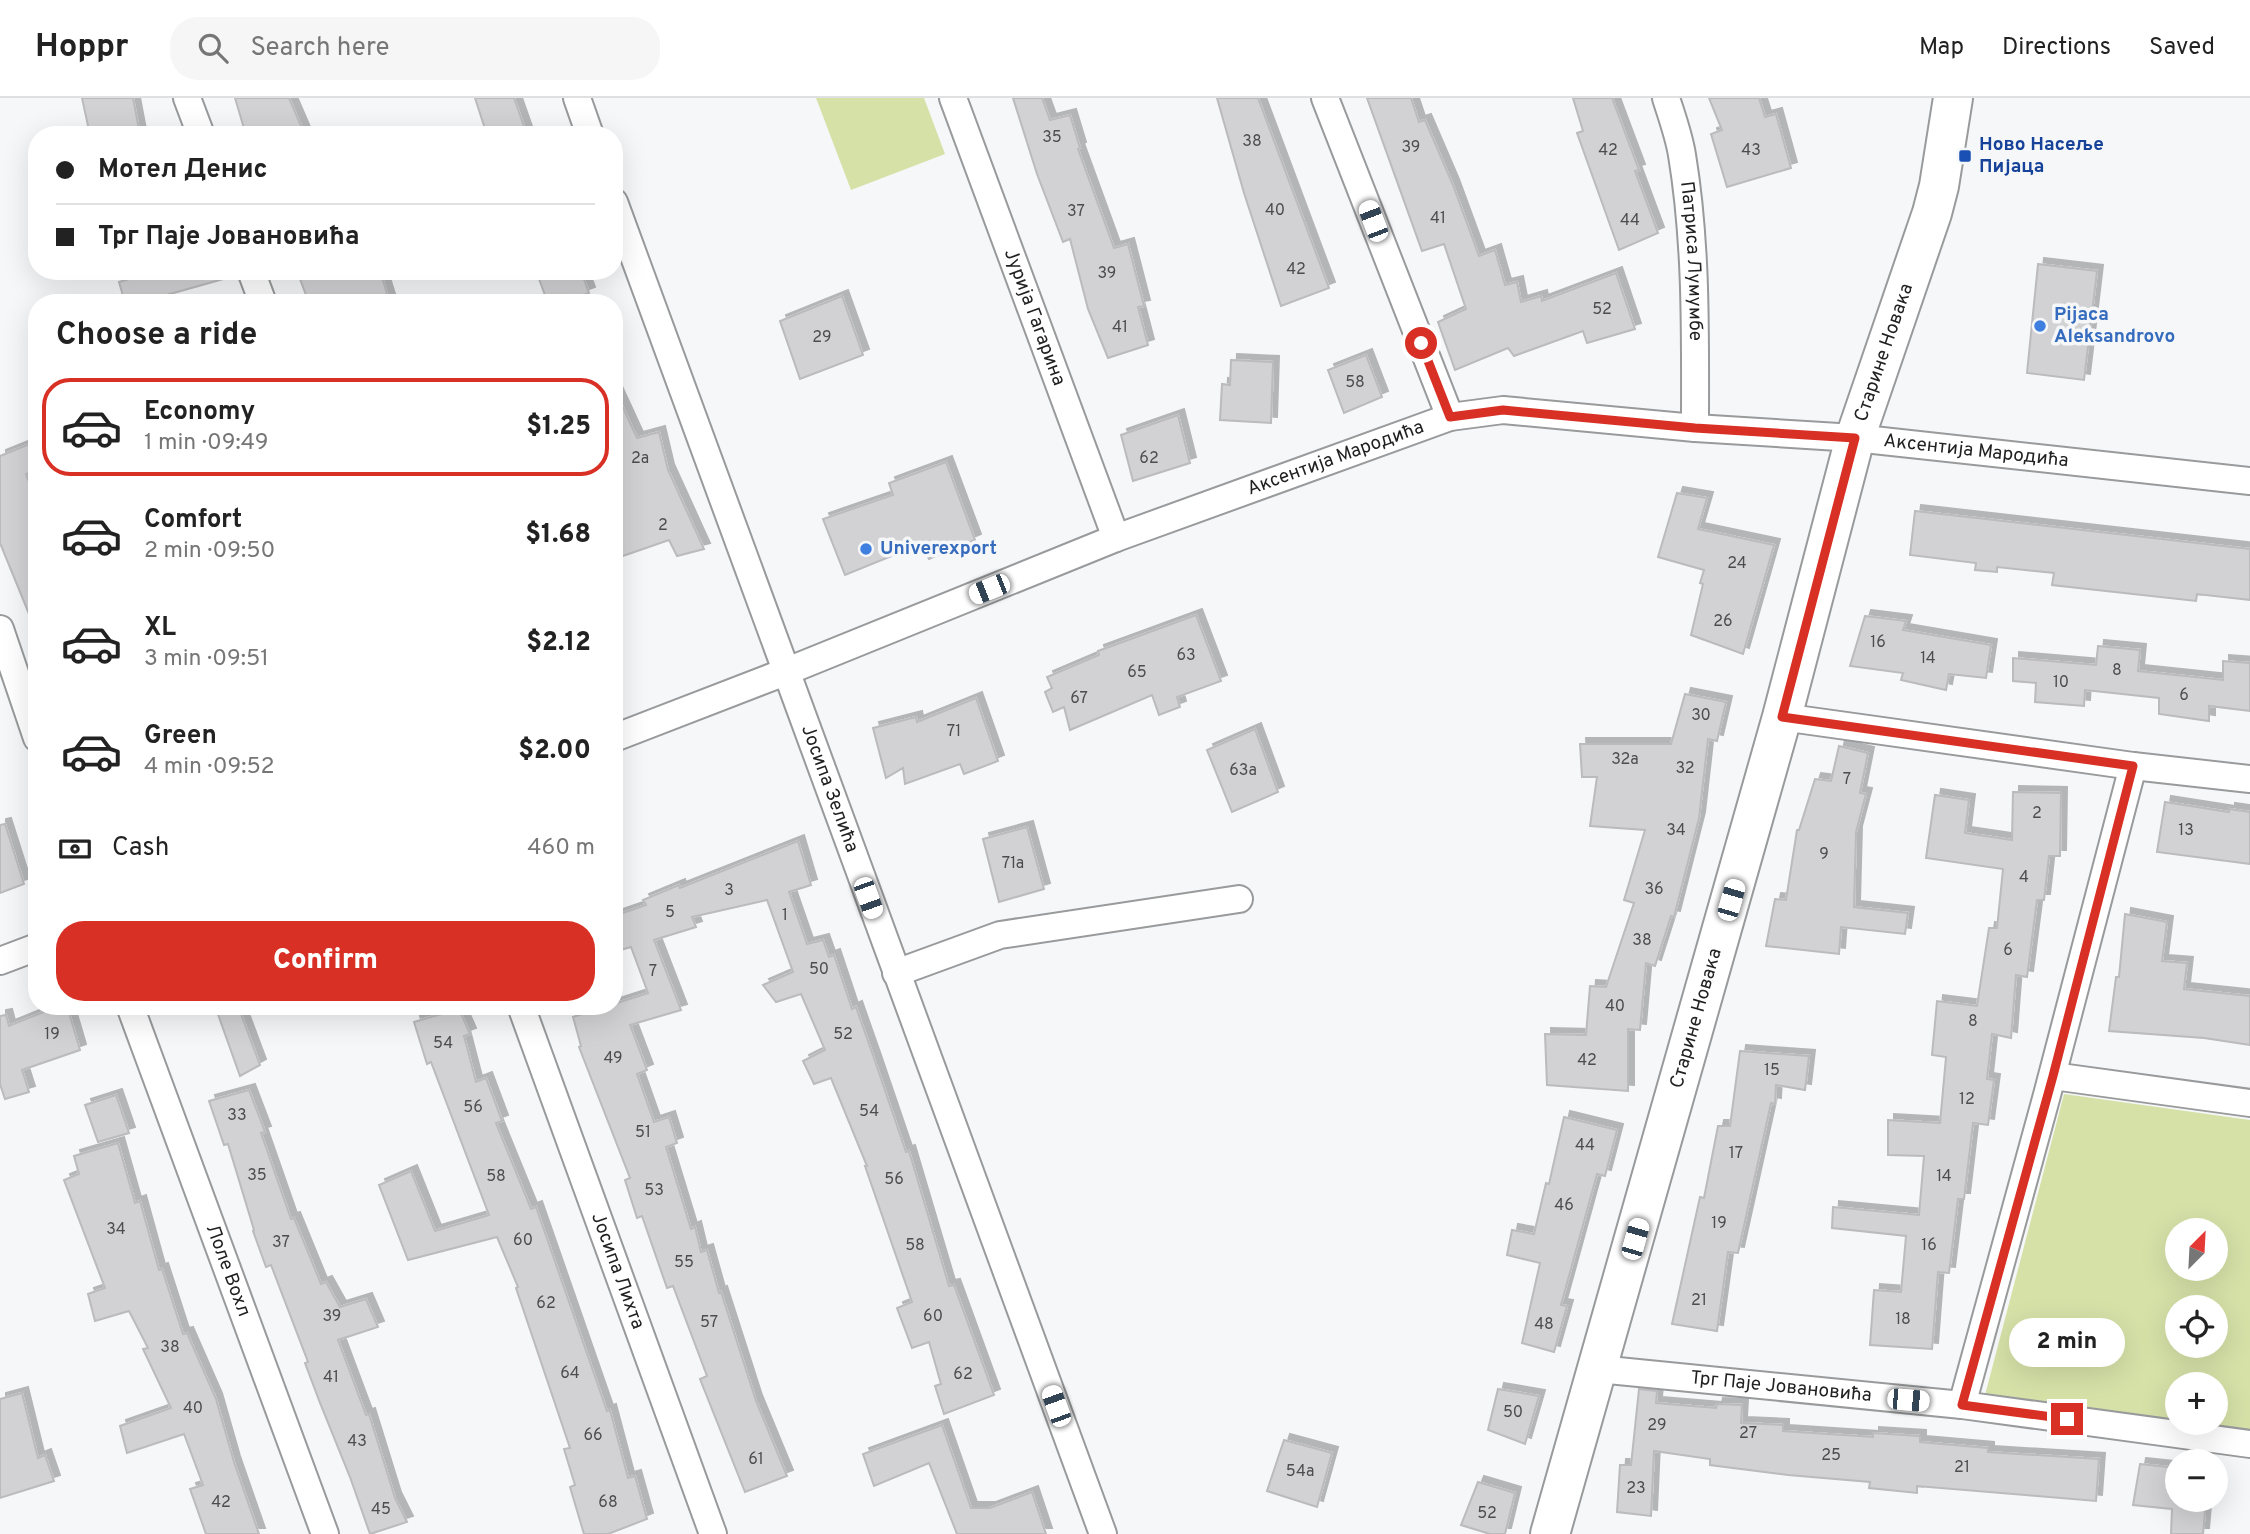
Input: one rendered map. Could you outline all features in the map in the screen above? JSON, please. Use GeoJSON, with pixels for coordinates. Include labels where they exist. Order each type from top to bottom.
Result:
{"type":"FeatureCollection","features":[{"type":"Feature","properties":{"kind":"street"},"geometry":{"type":"LineString","coordinates":[[187,98],[198,126]]}},
{"type":"Feature","properties":{"kind":"street"},"geometry":{"type":"LineString","coordinates":[[576,98],[587,126]]}},
{"type":"Feature","properties":{"kind":"street","name":"Јурија Гагарина"},"geometry":{"type":"LineString","coordinates":[[953,98],[1116,538]]}},
{"type":"Feature","properties":{"kind":"street"},"geometry":{"type":"LineString","coordinates":[[1325,98],[1450,417]]}},
{"type":"Feature","properties":{"kind":"street","name":"Патриса Лумумбе"},"geometry":{"type":"LineString","coordinates":[[1666,98],[1682,152],[1691,220],[1695,281],[1695,428]]}},
{"type":"Feature","properties":{"kind":"street","name":"Старине Новака"},"geometry":{"type":"LineString","coordinates":[[1550,1534],[1782,717],[1855,438],[1932,213],[1953,98]]}},
{"type":"Feature","properties":{"kind":"street","name":"Јосипа Зелића"},"geometry":{"type":"LineString","coordinates":[[623,227],[1103,1534]]}},
{"type":"Feature","properties":{"kind":"street","name":"Аксентија Мародића"},"geometry":{"type":"LineString","coordinates":[[623,735],[1116,538],[1450,417],[1503,410],[1695,428],[1855,438],[2250,481]]}},
{"type":"Feature","properties":{"kind":"street"},"geometry":{"type":"LineString","coordinates":[[0,629],[28,711]]}},
{"type":"Feature","properties":{"kind":"street"},"geometry":{"type":"LineString","coordinates":[[1782,717],[2133,766],[2250,779]]}},
{"type":"Feature","properties":{"kind":"street"},"geometry":{"type":"LineString","coordinates":[[1962,1405],[2053,1076],[2133,766]]}},
{"type":"Feature","properties":{"kind":"street"},"geometry":{"type":"LineString","coordinates":[[896,973],[1000,935],[1239,898]]}},
{"type":"Feature","properties":{"kind":"street"},"geometry":{"type":"LineString","coordinates":[[0,961],[28,950]]}},
{"type":"Feature","properties":{"kind":"street","name":"Лоле Вохл"},"geometry":{"type":"LineString","coordinates":[[133,1015],[325,1534]]}},
{"type":"Feature","properties":{"kind":"street","name":"Јосипа Лихта"},"geometry":{"type":"LineString","coordinates":[[525,1015],[713,1534]]}},
{"type":"Feature","properties":{"kind":"street"},"geometry":{"type":"LineString","coordinates":[[2053,1076],[2250,1103]]}},
{"type":"Feature","properties":{"kind":"street","name":"Трг Паје Јовановића"},"geometry":{"type":"LineString","coordinates":[[1598,1370],[1962,1405],[2250,1444]]}},
{"type":"Feature","properties":{"kind":"green space"},"geometry":{"type":"Polygon","coordinates":[[[816,98],[924,98],[945,154],[851,190],[816,98]]]}},
{"type":"Feature","properties":{"kind":"green space"},"geometry":{"type":"Polygon","coordinates":[[[2064,1094],[2250,1120],[2250,1431],[2228,1428],[2228,1372],[2165,1372],[2165,1419],[1985,1395],[2064,1094]]]}},
{"type":"Feature","properties":{"kind":"building"},"geometry":{"type":"Polygon","coordinates":[[[82,98],[133,98],[138,126],[88,126],[82,98]]]}},
{"type":"Feature","properties":{"kind":"building"},"geometry":{"type":"Polygon","coordinates":[[[235,98],[289,98],[301,126],[243,126],[235,98]]]}},
{"type":"Feature","properties":{"kind":"building"},"geometry":{"type":"Polygon","coordinates":[[[475,98],[514,98],[524,126],[484,126],[475,98]]]}},
{"type":"Feature","properties":{"kind":"building"},"geometry":{"type":"Polygon","coordinates":[[[1013,98],[1042,98],[1050,120],[1070,115],[1080,148],[1078,149],[1114,248],[1128,244],[1144,306],[1138,307],[1148,345],[1108,358],[1088,309],[1070,239],[1063,242],[1037,174],[1013,98]]]}},
{"type":"Feature","properties":{"kind":"building"},"geometry":{"type":"Polygon","coordinates":[[[1217,98],[1258,98],[1329,288],[1281,306],[1244,193],[1217,98]]]}},
{"type":"Feature","properties":{"kind":"building"},"geometry":{"type":"Polygon","coordinates":[[[1367,98],[1411,98],[1419,122],[1425,120],[1453,185],[1479,256],[1495,250],[1505,285],[1517,282],[1521,302],[1541,296],[1542,301],[1616,273],[1635,329],[1587,343],[1583,331],[1514,356],[1508,348],[1455,370],[1438,322],[1466,309],[1444,244],[1422,251],[1367,98]]]}},
{"type":"Feature","properties":{"kind":"building"},"geometry":{"type":"Polygon","coordinates":[[[1573,98],[1612,98],[1639,170],[1635,171],[1658,233],[1619,250],[1577,133],[1583,131],[1573,98]]]}},
{"type":"Feature","properties":{"kind":"building"},"geometry":{"type":"Polygon","coordinates":[[[1709,98],[1759,98],[1765,117],[1776,114],[1791,168],[1727,187],[1711,134],[1722,130],[1709,98]]]}},
{"type":"Feature","properties":{"kind":"building"},"geometry":{"type":"Polygon","coordinates":[[[2038,264],[2097,271],[2084,380],[2027,373],[2038,264]]]}},
{"type":"Feature","properties":{"kind":"building"},"geometry":{"type":"Polygon","coordinates":[[[220,280],[170,294],[122,294],[119,282],[220,280]]]}},
{"type":"Feature","properties":{"kind":"building"},"geometry":{"type":"Polygon","coordinates":[[[300,280],[383,280],[387,294],[306,294],[300,280]]]}},
{"type":"Feature","properties":{"kind":"building"},"geometry":{"type":"Polygon","coordinates":[[[539,280],[584,280],[589,293],[586,294],[545,294],[539,280]]]}},
{"type":"Feature","properties":{"kind":"building"},"geometry":{"type":"Polygon","coordinates":[[[842,296],[863,355],[800,379],[780,321],[842,296]]]}},
{"type":"Feature","properties":{"kind":"building"},"geometry":{"type":"Polygon","coordinates":[[[1366,355],[1382,397],[1344,413],[1328,370],[1366,355]]]}},
{"type":"Feature","properties":{"kind":"building"},"geometry":{"type":"Polygon","coordinates":[[[1231,360],[1273,362],[1271,423],[1220,420],[1222,384],[1230,385],[1231,360]]]}},
{"type":"Feature","properties":{"kind":"building"},"geometry":{"type":"Polygon","coordinates":[[[623,408],[637,438],[659,432],[668,470],[704,549],[677,556],[669,540],[623,556],[623,408]]]}},
{"type":"Feature","properties":{"kind":"building"},"geometry":{"type":"Polygon","coordinates":[[[1178,415],[1190,463],[1133,481],[1121,435],[1178,415]]]}},
{"type":"Feature","properties":{"kind":"building"},"geometry":{"type":"Polygon","coordinates":[[[28,445],[28,611],[0,543],[0,456],[28,445]]]}},
{"type":"Feature","properties":{"kind":"building"},"geometry":{"type":"Polygon","coordinates":[[[946,462],[975,540],[929,559],[921,544],[845,575],[823,519],[893,495],[889,483],[946,462]]]}},
{"type":"Feature","properties":{"kind":"building"},"geometry":{"type":"Polygon","coordinates":[[[1677,493],[1707,498],[1698,529],[1774,545],[1743,654],[1691,635],[1704,570],[1658,557],[1677,493]]]}},
{"type":"Feature","properties":{"kind":"building"},"geometry":{"type":"Polygon","coordinates":[[[1915,511],[2250,549],[2250,600],[2197,594],[2196,601],[2052,585],[2054,573],[1997,567],[1997,572],[1975,570],[1976,563],[1910,555],[1915,511]]]}},
{"type":"Feature","properties":{"kind":"building"},"geometry":{"type":"Polygon","coordinates":[[[1196,615],[1221,681],[1177,697],[1180,707],[1159,715],[1152,695],[1070,730],[1064,707],[1053,712],[1045,692],[1052,688],[1047,677],[1099,655],[1098,651],[1196,615]]]}},
{"type":"Feature","properties":{"kind":"building"},"geometry":{"type":"Polygon","coordinates":[[[1865,616],[1906,621],[1903,630],[1991,645],[1986,678],[1949,674],[1946,690],[1901,680],[1903,673],[1850,666],[1865,616]]]}},
{"type":"Feature","properties":{"kind":"building"},"geometry":{"type":"Polygon","coordinates":[[[2098,646],[2140,650],[2138,671],[2223,680],[2223,661],[2250,663],[2250,711],[2209,706],[2209,721],[2159,714],[2159,698],[2085,690],[2084,706],[2035,702],[2036,683],[2013,681],[2013,658],[2096,665],[2098,646]]]}},
{"type":"Feature","properties":{"kind":"building"},"geometry":{"type":"Polygon","coordinates":[[[1685,694],[1726,702],[1717,741],[1708,739],[1699,818],[1674,917],[1671,916],[1655,966],[1646,963],[1640,1030],[1628,1029],[1628,1091],[1547,1085],[1545,1034],[1586,1035],[1590,986],[1606,987],[1634,903],[1624,900],[1645,830],[1590,826],[1597,777],[1582,777],[1580,744],[1671,744],[1685,694]]]}},
{"type":"Feature","properties":{"kind":"building"},"geometry":{"type":"Polygon","coordinates":[[[976,698],[998,761],[964,774],[960,764],[905,784],[903,768],[886,778],[873,728],[916,717],[917,722],[976,698]]]}},
{"type":"Feature","properties":{"kind":"building"},"geometry":{"type":"Polygon","coordinates":[[[1255,729],[1278,792],[1232,812],[1207,750],[1255,729]]]}},
{"type":"Feature","properties":{"kind":"building"},"geometry":{"type":"Polygon","coordinates":[[[1839,746],[1868,753],[1860,793],[1866,794],[1856,832],[1854,907],[1908,913],[1905,934],[1841,927],[1839,954],[1766,946],[1775,899],[1786,900],[1797,830],[1815,779],[1831,781],[1839,746]]]}},
{"type":"Feature","properties":{"kind":"building"},"geometry":{"type":"Polygon","coordinates":[[[2013,792],[2061,793],[2060,856],[2049,856],[2044,900],[2037,900],[2027,977],[2016,975],[2011,1038],[1992,1034],[1987,1079],[1994,1080],[1988,1125],[1973,1123],[1964,1199],[1958,1199],[1949,1273],[1938,1272],[1932,1349],[1870,1345],[1874,1290],[1901,1292],[1906,1236],[1832,1228],[1833,1207],[1919,1215],[1924,1156],[1888,1155],[1888,1120],[1940,1123],[1946,1057],[1932,1055],[1937,1001],[1977,1006],[1989,928],[1997,928],[2003,869],[1926,858],[1935,795],[1969,800],[1965,833],[2012,840],[2013,792]]]}},
{"type":"Feature","properties":{"kind":"building"},"geometry":{"type":"Polygon","coordinates":[[[2165,802],[2229,812],[2229,809],[2250,812],[2250,864],[2157,852],[2165,802]]]}},
{"type":"Feature","properties":{"kind":"building"},"geometry":{"type":"Polygon","coordinates":[[[5,824],[24,884],[0,893],[0,825],[5,824]]]}},
{"type":"Feature","properties":{"kind":"building"},"geometry":{"type":"Polygon","coordinates":[[[1027,827],[1044,889],[999,902],[983,839],[1027,827]]]}},
{"type":"Feature","properties":{"kind":"building"},"geometry":{"type":"Polygon","coordinates":[[[798,841],[811,885],[789,892],[807,944],[823,940],[829,957],[834,955],[852,1009],[856,1007],[906,1152],[909,1151],[949,1286],[954,1285],[994,1395],[944,1414],[935,1386],[941,1384],[929,1342],[912,1348],[897,1308],[912,1302],[867,1166],[831,1078],[814,1084],[803,1061],[825,1050],[801,994],[776,1002],[763,985],[793,972],[767,900],[692,917],[696,927],[654,940],[681,1010],[630,1025],[647,1070],[637,1074],[654,1122],[669,1117],[677,1143],[666,1147],[691,1229],[695,1227],[701,1252],[707,1250],[756,1401],[787,1476],[745,1492],[700,1379],[707,1376],[673,1286],[667,1288],[642,1216],[637,1218],[625,1180],[630,1178],[579,1047],[581,1046],[573,1017],[623,1015],[623,1001],[648,993],[631,947],[623,949],[623,913],[646,905],[643,900],[679,885],[680,888],[798,841]]]}},
{"type":"Feature","properties":{"kind":"building"},"geometry":{"type":"Polygon","coordinates":[[[2125,914],[2167,922],[2162,961],[2187,963],[2184,989],[2250,996],[2250,1045],[2204,1038],[2109,1031],[2116,977],[2119,977],[2125,914]]]}},
{"type":"Feature","properties":{"kind":"building"},"geometry":{"type":"Polygon","coordinates":[[[6,1015],[9,1026],[36,1015],[70,1015],[80,1050],[22,1070],[29,1092],[5,1099],[0,1084],[0,1016],[6,1015]]]}},
{"type":"Feature","properties":{"kind":"building"},"geometry":{"type":"Polygon","coordinates":[[[218,1015],[241,1015],[260,1065],[240,1076],[218,1015]]]}},
{"type":"Feature","properties":{"kind":"building"},"geometry":{"type":"Polygon","coordinates":[[[438,1015],[462,1015],[470,1034],[464,1036],[476,1082],[486,1078],[502,1121],[496,1123],[531,1209],[536,1207],[607,1411],[610,1410],[628,1478],[635,1476],[647,1519],[608,1534],[584,1534],[570,1487],[575,1485],[564,1449],[570,1448],[516,1288],[518,1287],[497,1237],[408,1260],[379,1185],[411,1171],[435,1231],[489,1215],[431,1062],[427,1064],[414,1022],[438,1015]]]}},
{"type":"Feature","properties":{"kind":"building"},"geometry":{"type":"Polygon","coordinates":[[[1740,1051],[1809,1056],[1805,1090],[1776,1085],[1775,1104],[1771,1103],[1738,1253],[1728,1252],[1717,1331],[1672,1324],[1700,1197],[1704,1198],[1718,1126],[1730,1126],[1740,1051]]]}},
{"type":"Feature","properties":{"kind":"building"},"geometry":{"type":"Polygon","coordinates":[[[249,1090],[265,1132],[261,1133],[291,1219],[294,1218],[321,1284],[326,1282],[340,1307],[366,1299],[378,1327],[338,1340],[366,1415],[369,1414],[395,1498],[407,1522],[370,1534],[271,1265],[266,1267],[228,1144],[224,1145],[209,1101],[249,1090]]]}},
{"type":"Feature","properties":{"kind":"building"},"geometry":{"type":"Polygon","coordinates":[[[116,1095],[129,1133],[98,1142],[85,1105],[116,1095]]]}},
{"type":"Feature","properties":{"kind":"building"},"geometry":{"type":"Polygon","coordinates":[[[1564,1117],[1617,1130],[1605,1176],[1597,1174],[1561,1305],[1567,1306],[1554,1352],[1522,1343],[1540,1263],[1507,1255],[1512,1230],[1534,1234],[1546,1183],[1549,1184],[1564,1117]]]}},
{"type":"Feature","properties":{"kind":"building"},"geometry":{"type":"Polygon","coordinates":[[[118,1143],[135,1203],[140,1201],[159,1270],[162,1269],[183,1334],[187,1333],[216,1399],[259,1534],[206,1534],[190,1489],[203,1485],[184,1434],[127,1453],[120,1426],[171,1408],[143,1349],[148,1348],[129,1311],[95,1321],[88,1294],[105,1288],[64,1180],[79,1174],[74,1156],[118,1143]]]}},
{"type":"Feature","properties":{"kind":"building"},"geometry":{"type":"Polygon","coordinates":[[[1498,1389],[1539,1396],[1525,1444],[1488,1430],[1498,1389]]]}},
{"type":"Feature","properties":{"kind":"building"},"geometry":{"type":"Polygon","coordinates":[[[1639,1389],[1657,1391],[1656,1403],[1716,1408],[1717,1404],[1742,1405],[1741,1423],[1783,1425],[1783,1431],[1873,1437],[1873,1433],[1920,1436],[1920,1442],[1988,1448],[1988,1452],[2099,1459],[2096,1501],[1917,1486],[1917,1493],[1869,1488],[1870,1482],[1710,1465],[1710,1459],[1654,1451],[1651,1516],[1617,1512],[1620,1465],[1631,1465],[1639,1389]]]}},
{"type":"Feature","properties":{"kind":"building"},"geometry":{"type":"Polygon","coordinates":[[[22,1393],[38,1458],[45,1455],[54,1481],[0,1498],[0,1399],[22,1393]]]}},
{"type":"Feature","properties":{"kind":"building"},"geometry":{"type":"Polygon","coordinates":[[[942,1425],[971,1508],[990,1508],[1032,1492],[1046,1534],[957,1534],[929,1463],[874,1486],[863,1454],[942,1425]]]}},
{"type":"Feature","properties":{"kind":"building"},"geometry":{"type":"Polygon","coordinates":[[[1284,1440],[1332,1453],[1317,1507],[1267,1491],[1284,1440]]]}},
{"type":"Feature","properties":{"kind":"building"},"geometry":{"type":"Polygon","coordinates":[[[2140,1464],[2165,1467],[2165,1508],[2133,1505],[2140,1464]]]}},
{"type":"Feature","properties":{"kind":"building"},"geometry":{"type":"Polygon","coordinates":[[[1478,1482],[1515,1493],[1505,1534],[1490,1534],[1461,1525],[1478,1482]]]}},
{"type":"Feature","properties":{"kind":"building"},"geometry":{"type":"Polygon","coordinates":[[[2172,1512],[2205,1512],[2203,1534],[2171,1534],[2172,1512]]]}},
{"type":"Feature","properties":{"kind":"place","name":"Ново Насеље Пијаца"},"geometry":{"type":"Point","coordinates":[1965,156]}},
{"type":"Feature","properties":{"kind":"place","name":"Pijaca Aleksandrovo"},"geometry":{"type":"Point","coordinates":[2040,326]}},
{"type":"Feature","properties":{"kind":"place","name":"Univerexport"},"geometry":{"type":"Point","coordinates":[866,549]}},
{"type":"Feature","properties":{"kind":"route"},"geometry":{"type":"LineString","coordinates":[[1421,343],[1450,417],[1503,410],[1695,428],[1855,438],[1782,717],[2133,766],[2053,1076],[1962,1405],[2067,1419]]}}]}
